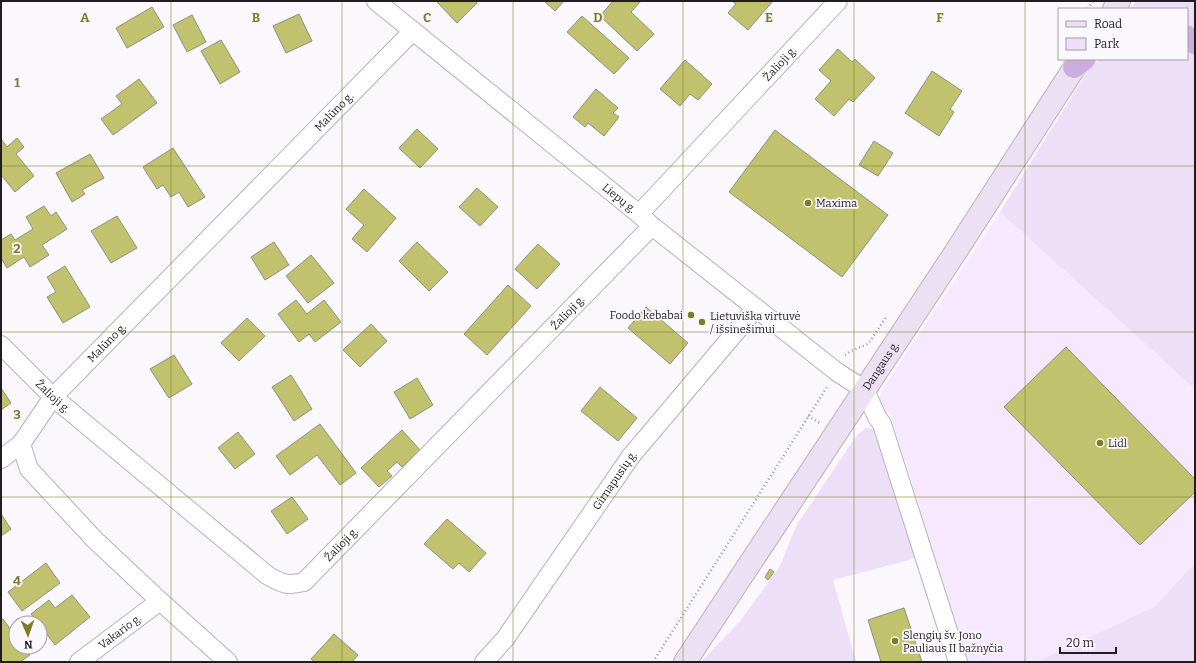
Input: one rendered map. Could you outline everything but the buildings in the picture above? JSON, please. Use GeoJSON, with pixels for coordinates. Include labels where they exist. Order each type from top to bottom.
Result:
{"type":"FeatureCollection","features":[{"type":"Feature","properties":{"kind":"main road","name":"Dangaus g."},"geometry":{"type":"LineString","coordinates":[[685,662],[956,252],[1079,62]]}},
{"type":"Feature","properties":{"kind":"street","name":"Liepų g."},"geometry":{"type":"LineString","coordinates":[[376,1],[652,226],[837,372],[865,390]]}},
{"type":"Feature","properties":{"kind":"street","name":"Žalioji g."},"geometry":{"type":"LineString","coordinates":[[639,214],[838,1]]}},
{"type":"Feature","properties":{"kind":"street","name":"Malūno g."},"geometry":{"type":"LineString","coordinates":[[1,459],[21,444],[53,398],[413,31]]}},
{"type":"Feature","properties":{"kind":"street","name":"Žalioji g."},"geometry":{"type":"LineString","coordinates":[[1,345],[53,398],[267,575],[280,583],[292,585],[304,582],[652,226]]}},
{"type":"Feature","properties":{"kind":"street","name":"Girnapusių g."},"geometry":{"type":"LineString","coordinates":[[484,662],[505,639],[631,456],[756,308]]}},
{"type":"Feature","properties":{"kind":"street"},"geometry":{"type":"LineString","coordinates":[[865,390],[877,417],[882,424],[958,662]]}},
{"type":"Feature","properties":{"kind":"street"},"geometry":{"type":"LineString","coordinates":[[21,444],[29,469],[94,539],[228,662]]}},
{"type":"Feature","properties":{"kind":"street","name":"Vakario g."},"geometry":{"type":"LineString","coordinates":[[79,662],[160,601]]}},
{"type":"Feature","properties":{"kind":"path"},"geometry":{"type":"LineString","coordinates":[[653,662],[837,372],[844,356],[850,351],[868,344],[890,312]]}},
{"type":"Feature","properties":{"kind":"shaded area"},"geometry":{"type":"Polygon","coordinates":[[[1000,212],[1195,389],[1195,563],[1154,607],[1036,662],[968,662],[890,413],[885,411],[880,406],[879,400],[881,392],[1000,212]]]}},
{"type":"Feature","properties":{"kind":"green space"},"geometry":{"type":"Polygon","coordinates":[[[1136,1],[1195,1],[1195,30],[1188,26],[1188,8],[1131,8],[1136,1]]]}},
{"type":"Feature","properties":{"kind":"green space"},"geometry":{"type":"Polygon","coordinates":[[[1188,48],[1195,53],[1195,389],[1000,212],[1085,75],[1098,60],[1188,60],[1188,48]]]}},
{"type":"Feature","properties":{"kind":"green space"},"geometry":{"type":"Polygon","coordinates":[[[866,428],[873,429],[878,434],[917,558],[833,580],[856,662],[701,662],[741,620],[780,566],[796,526],[857,435],[866,428]]]}},
{"type":"Feature","properties":{"kind":"green space"},"geometry":{"type":"Polygon","coordinates":[[[1195,563],[1195,662],[1036,662],[1154,607],[1195,563]]]}},
{"type":"Feature","properties":{"kind":"place","name":"Maxima"},"geometry":{"type":"Point","coordinates":[808,203]}},
{"type":"Feature","properties":{"kind":"place","name":"Foodo kebabai"},"geometry":{"type":"Point","coordinates":[691,315]}},
{"type":"Feature","properties":{"kind":"place","name":"Lietuviška virtuvė / išsinešimui"},"geometry":{"type":"Point","coordinates":[702,322]}},
{"type":"Feature","properties":{"kind":"place","name":"Lidl"},"geometry":{"type":"Point","coordinates":[1100,443]}},
{"type":"Feature","properties":{"kind":"place","name":"Slengių šv. Jono Pauliaus II bažnyčia"},"geometry":{"type":"Point","coordinates":[895,641]}}]}
